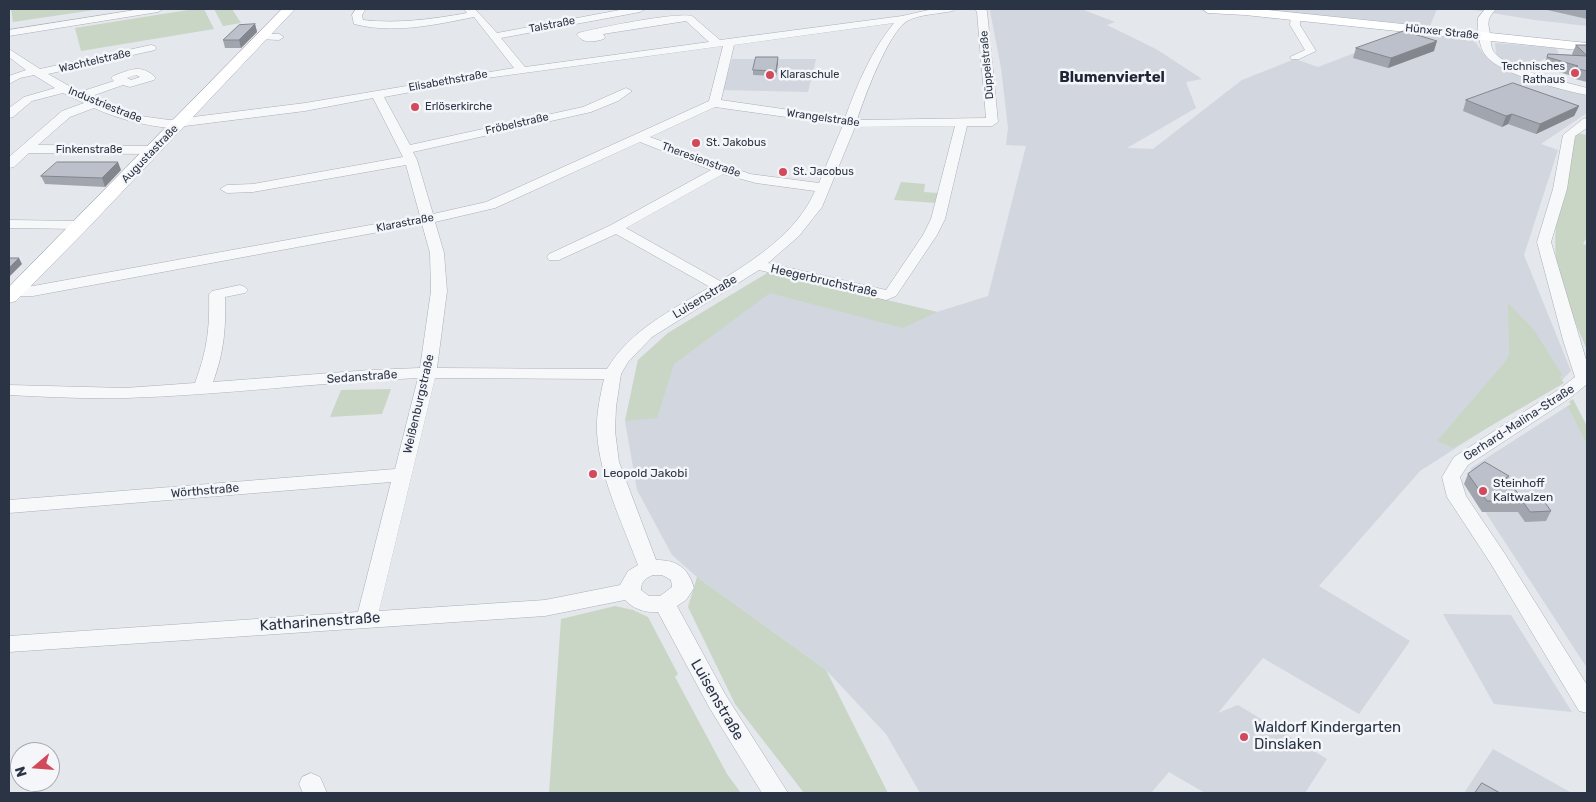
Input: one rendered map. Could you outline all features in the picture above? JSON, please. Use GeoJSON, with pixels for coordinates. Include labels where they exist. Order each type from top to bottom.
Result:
{"type":"FeatureCollection","features":[{"type":"Feature","properties":{"kind":"main road","name":"Augustastraße"},"geometry":{"type":"LineString","coordinates":[[12,294],[82,225],[289,9]]}},
{"type":"Feature","properties":{"kind":"main road","name":"Hünxer Straße"},"geometry":{"type":"LineString","coordinates":[[1208,9],[1296,16],[1587,47]]}},
{"type":"Feature","properties":{"kind":"street"},"geometry":{"type":"LineString","coordinates":[[9,33],[158,9]]}},
{"type":"Feature","properties":{"kind":"street","name":"Talstraße"},"geometry":{"type":"LineString","coordinates":[[495,36],[640,9]]}},
{"type":"Feature","properties":{"kind":"street"},"geometry":{"type":"LineString","coordinates":[[891,21],[893,16],[904,11],[918,9]]}},
{"type":"Feature","properties":{"kind":"street"},"geometry":{"type":"LineString","coordinates":[[891,21],[903,20],[934,10],[948,9]]}},
{"type":"Feature","properties":{"kind":"street","name":"Düppelstraße"},"geometry":{"type":"LineString","coordinates":[[980,9],[982,11],[992,122]]}},
{"type":"Feature","properties":{"kind":"street"},"geometry":{"type":"LineString","coordinates":[[1492,9],[1482,18],[1484,36],[1490,54],[1500,62],[1587,92]]}},
{"type":"Feature","properties":{"kind":"street"},"geometry":{"type":"LineString","coordinates":[[360,10],[357,15],[358,22],[371,24],[430,21],[473,11],[522,70]]}},
{"type":"Feature","properties":{"kind":"street"},"geometry":{"type":"LineString","coordinates":[[1296,16],[1294,25],[1310,51],[1296,57]]}},
{"type":"Feature","properties":{"kind":"street"},"geometry":{"type":"LineString","coordinates":[[596,32],[688,18],[724,42],[714,103]]}},
{"type":"Feature","properties":{"kind":"street","name":"Luisenstraße"},"geometry":{"type":"LineString","coordinates":[[883,45],[903,20]]}},
{"type":"Feature","properties":{"kind":"street","name":"Elisabethstraße"},"geometry":{"type":"LineString","coordinates":[[180,123],[282,110],[522,70],[891,21]]}},
{"type":"Feature","properties":{"kind":"street","name":"Luisenstraße"},"geometry":{"type":"LineString","coordinates":[[649,568],[610,462],[606,431],[607,407],[613,374],[621,360],[646,334],[757,265],[794,233],[815,207],[883,45],[891,21]]}},
{"type":"Feature","properties":{"kind":"street"},"geometry":{"type":"LineString","coordinates":[[262,37],[279,37]]}},
{"type":"Feature","properties":{"kind":"street","name":"Wachtelstraße"},"geometry":{"type":"LineString","coordinates":[[37,72],[151,48]]}},
{"type":"Feature","properties":{"kind":"street","name":"Industriestraße"},"geometry":{"type":"LineString","coordinates":[[9,52],[37,72],[79,96],[148,122],[180,123]]}},
{"type":"Feature","properties":{"kind":"street"},"geometry":{"type":"LineString","coordinates":[[11,78],[37,72]]}},
{"type":"Feature","properties":{"kind":"street"},"geometry":{"type":"LineString","coordinates":[[79,96],[124,81]]}},
{"type":"Feature","properties":{"kind":"street"},"geometry":{"type":"LineString","coordinates":[[9,114],[28,99],[63,88]]}},
{"type":"Feature","properties":{"kind":"street","name":"Fröbelstraße"},"geometry":{"type":"LineString","coordinates":[[409,155],[515,124],[584,109],[616,98],[626,91]]}},
{"type":"Feature","properties":{"kind":"street","name":"Weißenburgstraße"},"geometry":{"type":"LineString","coordinates":[[367,618],[428,373],[439,291],[437,253],[429,219],[409,155],[377,94]]}},
{"type":"Feature","properties":{"kind":"street"},"geometry":{"type":"LineString","coordinates":[[9,164],[21,151],[66,114],[96,103]]}},
{"type":"Feature","properties":{"kind":"street","name":"Wrangelstraße"},"geometry":{"type":"LineString","coordinates":[[714,103],[850,121],[859,124],[992,122]]}},
{"type":"Feature","properties":{"kind":"street","name":"Klarastraße"},"geometry":{"type":"LineString","coordinates":[[12,294],[429,219],[490,205],[714,103]]}},
{"type":"Feature","properties":{"kind":"street","name":"Gerhard-Malina-Straße"},"geometry":{"type":"LineString","coordinates":[[1587,122],[1569,135],[1560,189],[1544,242],[1571,340],[1584,378],[1564,394],[1461,461],[1451,477],[1457,497],[1498,559],[1587,704]]}},
{"type":"Feature","properties":{"kind":"street","name":"Heegerbruchstraße"},"geometry":{"type":"LineString","coordinates":[[757,265],[886,295],[891,293],[930,235],[938,219],[962,123]]}},
{"type":"Feature","properties":{"kind":"street","name":"Theresienstraße"},"geometry":{"type":"LineString","coordinates":[[639,137],[722,169],[764,181],[823,188]]}},
{"type":"Feature","properties":{"kind":"street","name":"Finkenstraße"},"geometry":{"type":"LineString","coordinates":[[9,144],[21,151],[153,150]]}},
{"type":"Feature","properties":{"kind":"street"},"geometry":{"type":"LineString","coordinates":[[228,189],[253,188],[409,155]]}},
{"type":"Feature","properties":{"kind":"street"},"geometry":{"type":"LineString","coordinates":[[554,256],[616,228],[722,169]]}},
{"type":"Feature","properties":{"kind":"street"},"geometry":{"type":"LineString","coordinates":[[9,224],[82,225]]}},
{"type":"Feature","properties":{"kind":"street"},"geometry":{"type":"LineString","coordinates":[[616,228],[722,288]]}},
{"type":"Feature","properties":{"kind":"street"},"geometry":{"type":"LineString","coordinates":[[202,388],[213,358],[218,328],[217,294],[240,290]]}},
{"type":"Feature","properties":{"kind":"street","name":"Sedanstraße"},"geometry":{"type":"LineString","coordinates":[[9,390],[125,393],[370,375],[428,373],[613,374]]}},
{"type":"Feature","properties":{"kind":"street","name":"Wörthstraße"},"geometry":{"type":"LineString","coordinates":[[9,507],[402,475]]}},
{"type":"Feature","properties":{"kind":"street"},"geometry":{"type":"LineString","coordinates":[[649,568],[667,568],[680,576],[683,588],[673,600],[665,604],[647,604],[639,602],[630,591],[632,580],[642,571],[649,568]]}},
{"type":"Feature","properties":{"kind":"street","name":"Katharinenstraße"},"geometry":{"type":"LineString","coordinates":[[9,644],[367,618],[545,608],[630,591]]}},
{"type":"Feature","properties":{"kind":"street","name":"Luisenstraße"},"geometry":{"type":"LineString","coordinates":[[665,604],[692,656],[752,760],[776,793]]}},
{"type":"Feature","properties":{"kind":"shaded area"},"geometry":{"type":"Polygon","coordinates":[[[992,9],[1081,9],[1115,22],[1107,25],[1156,49],[1202,79],[1186,82],[1196,108],[1127,148],[1153,149],[1242,80],[1295,59],[1318,67],[1409,32],[1471,39],[1483,53],[1504,67],[1587,95],[1587,113],[1541,144],[1558,150],[1524,255],[1571,371],[1562,380],[1420,471],[1319,586],[1410,641],[1359,714],[1263,658],[1218,713],[1238,705],[1327,759],[1305,793],[1205,793],[1169,772],[1151,793],[920,793],[886,734],[826,670],[697,577],[672,555],[637,490],[625,421],[638,360],[668,333],[769,272],[937,312],[988,296],[1026,146],[1006,145],[1008,128],[1001,68],[990,11],[992,9]]]}},
{"type":"Feature","properties":{"kind":"shaded area"},"geometry":{"type":"Polygon","coordinates":[[[1257,9],[1437,9],[1430,26],[1257,9]]]}},
{"type":"Feature","properties":{"kind":"shaded area"},"geometry":{"type":"Polygon","coordinates":[[[1468,9],[1587,9],[1587,26],[1535,20],[1468,9]]]}},
{"type":"Feature","properties":{"kind":"shaded area"},"geometry":{"type":"Polygon","coordinates":[[[1495,43],[1556,48],[1559,53],[1522,69],[1499,58],[1496,53],[1495,43]]]}},
{"type":"Feature","properties":{"kind":"shaded area","name":"Klaraschule"},"geometry":{"type":"Polygon","coordinates":[[[732,59],[816,59],[808,92],[723,90],[732,59]]]}},
{"type":"Feature","properties":{"kind":"shaded area"},"geometry":{"type":"Polygon","coordinates":[[[1566,407],[1569,409],[1587,445],[1587,668],[1469,487],[1471,468],[1566,407]]]}},
{"type":"Feature","properties":{"kind":"shaded area"},"geometry":{"type":"Polygon","coordinates":[[[1443,614],[1511,615],[1572,712],[1494,704],[1443,614]]]}},
{"type":"Feature","properties":{"kind":"shaded area"},"geometry":{"type":"Polygon","coordinates":[[[1493,749],[1572,793],[1464,793],[1493,749]]]}},
{"type":"Feature","properties":{"kind":"green space"},"geometry":{"type":"Polygon","coordinates":[[[11,9],[101,9],[13,22],[11,9]]]}},
{"type":"Feature","properties":{"kind":"green space"},"geometry":{"type":"Polygon","coordinates":[[[204,9],[214,29],[81,51],[75,28],[204,9]]]}},
{"type":"Feature","properties":{"kind":"green space"},"geometry":{"type":"Polygon","coordinates":[[[214,9],[232,9],[241,23],[223,26],[214,9]]]}},
{"type":"Feature","properties":{"kind":"green space"},"geometry":{"type":"Polygon","coordinates":[[[1577,133],[1587,135],[1587,237],[1583,244],[1587,245],[1587,350],[1562,288],[1557,268],[1555,234],[1562,183],[1577,133]]]}},
{"type":"Feature","properties":{"kind":"green space"},"geometry":{"type":"Polygon","coordinates":[[[901,182],[925,184],[924,192],[938,193],[936,203],[894,200],[901,182]]]}},
{"type":"Feature","properties":{"kind":"green space"},"geometry":{"type":"Polygon","coordinates":[[[769,272],[937,312],[903,328],[770,293],[674,364],[657,418],[625,421],[638,360],[668,333],[769,272]]]}},
{"type":"Feature","properties":{"kind":"green space"},"geometry":{"type":"Polygon","coordinates":[[[1508,303],[1534,330],[1563,376],[1559,376],[1564,383],[1453,448],[1437,441],[1505,362],[1509,354],[1508,303]]]}},
{"type":"Feature","properties":{"kind":"green space"},"geometry":{"type":"Polygon","coordinates":[[[391,389],[382,414],[330,417],[341,390],[391,389]]]}},
{"type":"Feature","properties":{"kind":"green space"},"geometry":{"type":"Polygon","coordinates":[[[1573,399],[1587,426],[1587,445],[1569,409],[1566,407],[1571,404],[1569,402],[1573,399]]]}},
{"type":"Feature","properties":{"kind":"green space"},"geometry":{"type":"Polygon","coordinates":[[[697,577],[826,670],[888,793],[804,793],[735,704],[688,607],[697,577]]]}},
{"type":"Feature","properties":{"kind":"green space"},"geometry":{"type":"Polygon","coordinates":[[[615,606],[633,610],[648,617],[678,674],[675,677],[727,774],[741,793],[549,793],[561,619],[615,606]]]}},
{"type":"Feature","properties":{"kind":"building"},"geometry":{"type":"Polygon","coordinates":[[[255,24],[239,40],[223,40],[239,25],[255,24]]]}},
{"type":"Feature","properties":{"kind":"building"},"geometry":{"type":"Polygon","coordinates":[[[1404,31],[1437,41],[1391,58],[1356,48],[1404,31]]]}},
{"type":"Feature","properties":{"kind":"building"},"geometry":{"type":"Polygon","coordinates":[[[1576,45],[1587,45],[1587,56],[1576,45]]]}},
{"type":"Feature","properties":{"kind":"building"},"geometry":{"type":"Polygon","coordinates":[[[1548,54],[1587,56],[1587,71],[1575,68],[1578,66],[1547,57],[1548,54]]]}},
{"type":"Feature","properties":{"kind":"building"},"geometry":{"type":"Polygon","coordinates":[[[756,57],[778,57],[776,71],[753,70],[756,57]]]}},
{"type":"Feature","properties":{"kind":"building"},"geometry":{"type":"Polygon","coordinates":[[[1513,83],[1579,106],[1540,124],[1512,114],[1506,116],[1466,100],[1513,83]]]}},
{"type":"Feature","properties":{"kind":"building"},"geometry":{"type":"Polygon","coordinates":[[[57,162],[118,162],[102,178],[41,176],[57,162]]]}},
{"type":"Feature","properties":{"kind":"building"},"geometry":{"type":"Polygon","coordinates":[[[9,258],[19,258],[9,268],[9,258]]]}},
{"type":"Feature","properties":{"kind":"building"},"geometry":{"type":"Polygon","coordinates":[[[1485,462],[1509,476],[1506,478],[1520,496],[1541,497],[1551,511],[1530,512],[1523,502],[1487,501],[1468,474],[1485,462]]]}},
{"type":"Feature","properties":{"kind":"building"},"geometry":{"type":"Polygon","coordinates":[[[1482,783],[1500,793],[1475,793],[1482,783]]]}},
{"type":"Feature","properties":{"kind":"place","name":"Technisches Rathaus"},"geometry":{"type":"Point","coordinates":[1575,73]}},
{"type":"Feature","properties":{"kind":"place","name":"Klaraschule"},"geometry":{"type":"Point","coordinates":[770,75]}},
{"type":"Feature","properties":{"kind":"place","name":"Erlöserkirche"},"geometry":{"type":"Point","coordinates":[415,107]}},
{"type":"Feature","properties":{"kind":"place","name":"St. Jakobus"},"geometry":{"type":"Point","coordinates":[696,143]}},
{"type":"Feature","properties":{"kind":"place","name":"St. Jacobus"},"geometry":{"type":"Point","coordinates":[783,172]}},
{"type":"Feature","properties":{"kind":"place","name":"Leopold Jakobi"},"geometry":{"type":"Point","coordinates":[593,474]}},
{"type":"Feature","properties":{"kind":"place","name":"Steinhoff Kaltwalzen"},"geometry":{"type":"Point","coordinates":[1483,491]}},
{"type":"Feature","properties":{"kind":"place","name":"Waldorf Kindergarten Dinslaken"},"geometry":{"type":"Point","coordinates":[1244,737]}},
{"type":"Feature","properties":{"kind":"district","name":"Blumenviertel"},"geometry":{"type":"Point","coordinates":[1112,78]}}]}
